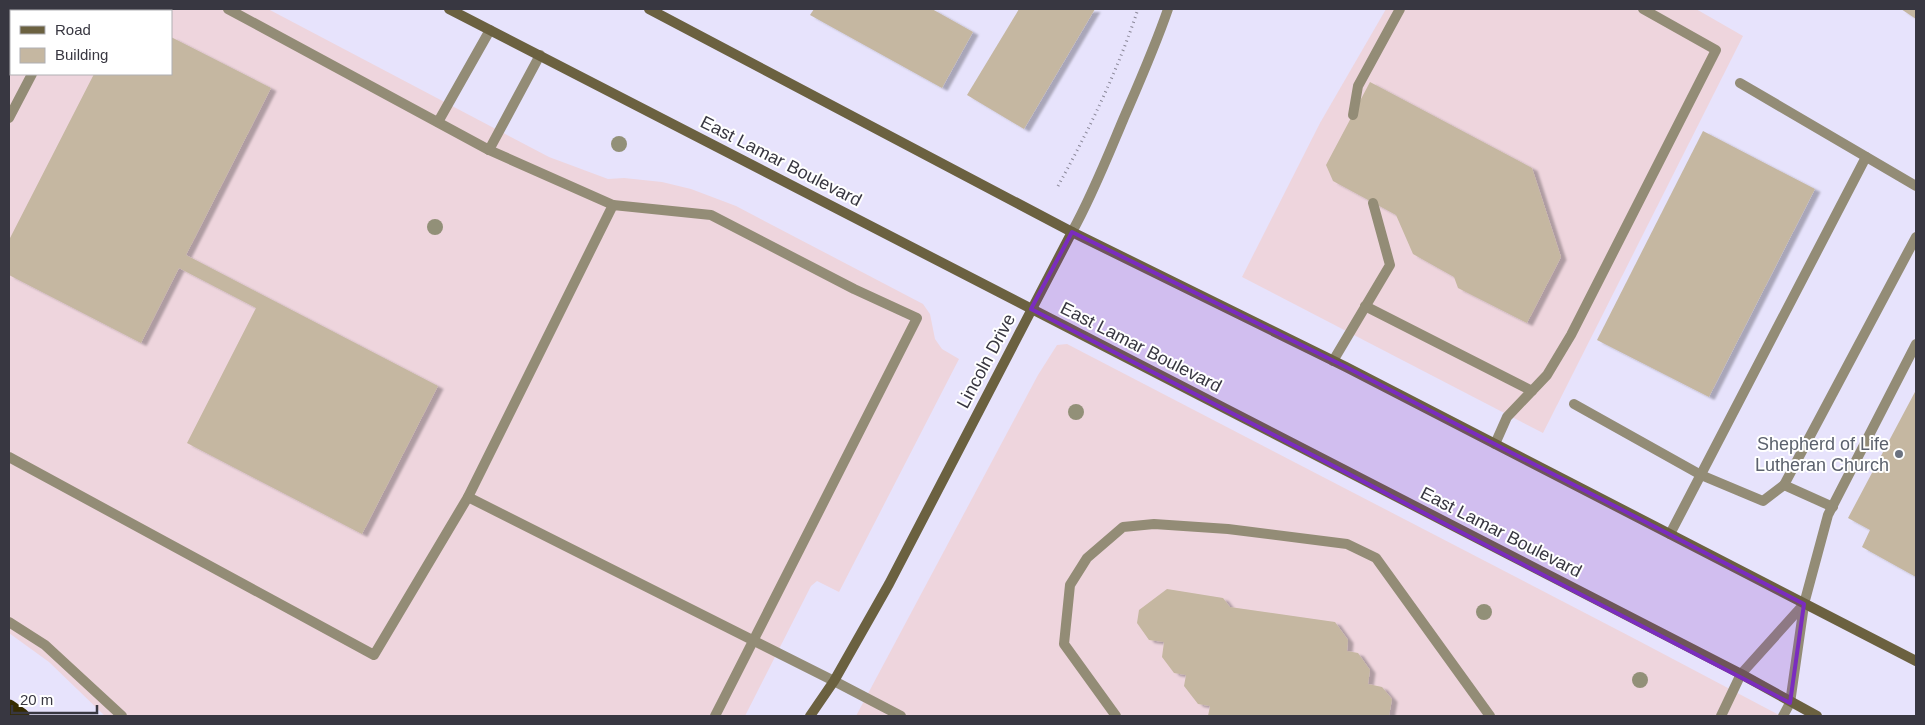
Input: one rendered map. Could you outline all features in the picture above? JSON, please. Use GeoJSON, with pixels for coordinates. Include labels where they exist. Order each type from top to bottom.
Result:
{"type":"FeatureCollection","features":[{"type":"Feature","properties":{"kind":"highway"},"geometry":{"type":"LineString","coordinates":[[9,708],[22,716]]}},
{"type":"Feature","properties":{"kind":"main road","name":"East Lamar Boulevard"},"geometry":{"type":"LineString","coordinates":[[449,9],[1741,674],[1790,703],[1817,716]]}},
{"type":"Feature","properties":{"kind":"main road"},"geometry":{"type":"LineString","coordinates":[[649,9],[1072,232],[1333,361],[1916,661]]}},
{"type":"Feature","properties":{"kind":"main road","name":"Lincoln Drive"},"geometry":{"type":"LineString","coordinates":[[810,716],[834,681],[889,584],[1072,232]]}},
{"type":"Feature","properties":{"kind":"street"},"geometry":{"type":"LineString","coordinates":[[228,9],[489,150],[613,205],[711,215],[854,289],[916,318],[716,716]]}},
{"type":"Feature","properties":{"kind":"street","name":"Lincoln Drive"},"geometry":{"type":"LineString","coordinates":[[1072,232],[1088,203],[1168,9]]}},
{"type":"Feature","properties":{"kind":"street"},"geometry":{"type":"LineString","coordinates":[[1353,115],[1358,86],[1400,9]]}},
{"type":"Feature","properties":{"kind":"street"},"geometry":{"type":"LineString","coordinates":[[1495,444],[1507,417],[1547,375],[1571,335],[1716,50],[1643,9]]}},
{"type":"Feature","properties":{"kind":"street"},"geometry":{"type":"LineString","coordinates":[[438,122],[490,30]]}},
{"type":"Feature","properties":{"kind":"street"},"geometry":{"type":"LineString","coordinates":[[489,150],[540,55]]}},
{"type":"Feature","properties":{"kind":"street"},"geometry":{"type":"LineString","coordinates":[[9,118],[31,75]]}},
{"type":"Feature","properties":{"kind":"street"},"geometry":{"type":"LineString","coordinates":[[1740,83],[1916,186]]}},
{"type":"Feature","properties":{"kind":"street"},"geometry":{"type":"LineString","coordinates":[[1670,534],[1866,157]]}},
{"type":"Feature","properties":{"kind":"street"},"geometry":{"type":"LineString","coordinates":[[1333,361],[1390,265],[1374,203]]}},
{"type":"Feature","properties":{"kind":"street"},"geometry":{"type":"LineString","coordinates":[[9,457],[374,655],[468,497],[613,205]]}},
{"type":"Feature","properties":{"kind":"street"},"geometry":{"type":"LineString","coordinates":[[1574,404],[1701,475],[1763,501],[1784,485],[1916,237]]}},
{"type":"Feature","properties":{"kind":"street"},"geometry":{"type":"LineString","coordinates":[[1365,306],[1532,391]]}},
{"type":"Feature","properties":{"kind":"street"},"geometry":{"type":"LineString","coordinates":[[1784,716],[1790,703],[1804,604],[1828,515],[1916,344]]}},
{"type":"Feature","properties":{"kind":"street"},"geometry":{"type":"LineString","coordinates":[[1784,485],[1832,506]]}},
{"type":"Feature","properties":{"kind":"street"},"geometry":{"type":"LineString","coordinates":[[468,497],[901,716]]}},
{"type":"Feature","properties":{"kind":"street"},"geometry":{"type":"LineString","coordinates":[[1116,716],[1064,644],[1070,585],[1087,558],[1123,527],[1154,524],[1228,529],[1347,544],[1376,558],[1490,716]]}},
{"type":"Feature","properties":{"kind":"street"},"geometry":{"type":"LineString","coordinates":[[1721,716],[1741,674],[1804,604]]}},
{"type":"Feature","properties":{"kind":"street"},"geometry":{"type":"LineString","coordinates":[[9,622],[46,645],[122,716]]}},
{"type":"Feature","properties":{"kind":"path"},"geometry":{"type":"LineString","coordinates":[[1058,186],[1082,144],[1138,9]]}},
{"type":"Feature","properties":{"kind":"highlighted area"},"geometry":{"type":"Polygon","coordinates":[[[1072,232],[1346,367],[1804,604],[1790,703],[1031,309],[1072,232]]]}},
{"type":"Feature","properties":{"kind":"shaded area"},"geometry":{"type":"Polygon","coordinates":[[[9,9],[268,9],[549,157],[608,179],[624,178],[662,182],[691,189],[736,206],[923,304],[930,314],[935,339],[942,349],[959,359],[839,592],[817,581],[811,586],[745,716],[105,716],[49,662],[9,633],[9,9]]]}},
{"type":"Feature","properties":{"kind":"shaded area"},"geometry":{"type":"Polygon","coordinates":[[[1386,9],[1696,9],[1743,36],[1543,433],[1242,277],[1320,123],[1386,9]]]}},
{"type":"Feature","properties":{"kind":"shaded area"},"geometry":{"type":"Polygon","coordinates":[[[1067,344],[1781,716],[856,716],[1038,375],[1057,345],[1067,344]]]}},
{"type":"Feature","properties":{"kind":"building"},"geometry":{"type":"Polygon","coordinates":[[[814,9],[932,9],[973,32],[942,88],[810,15],[814,9]]]}},
{"type":"Feature","properties":{"kind":"building"},"geometry":{"type":"Polygon","coordinates":[[[1019,9],[1095,9],[1024,129],[967,95],[1019,9]]]}},
{"type":"Feature","properties":{"kind":"building"},"geometry":{"type":"Polygon","coordinates":[[[1901,9],[1916,9],[1916,19],[1901,9]]]}},
{"type":"Feature","properties":{"kind":"building"},"geometry":{"type":"Polygon","coordinates":[[[172,38],[271,88],[186,255],[438,386],[362,534],[187,443],[256,308],[179,268],[141,343],[9,275],[9,240],[93,75],[172,75],[172,38]]]}},
{"type":"Feature","properties":{"kind":"building"},"geometry":{"type":"Polygon","coordinates":[[[1370,82],[1532,168],[1561,257],[1527,323],[1458,288],[1454,277],[1413,254],[1396,215],[1333,181],[1326,165],[1370,82]]]}},
{"type":"Feature","properties":{"kind":"building"},"geometry":{"type":"Polygon","coordinates":[[[1703,131],[1815,189],[1709,397],[1597,340],[1703,131]]]}},
{"type":"Feature","properties":{"kind":"building","name":"Shepherd of Life Lutheran Church"},"geometry":{"type":"Polygon","coordinates":[[[1916,390],[1916,577],[1862,547],[1870,530],[1848,518],[1916,390]]]}},
{"type":"Feature","properties":{"kind":"building"},"geometry":{"type":"Polygon","coordinates":[[[1167,589],[1223,598],[1230,607],[1335,622],[1348,640],[1347,651],[1358,653],[1370,670],[1368,684],[1382,687],[1392,699],[1389,716],[1208,716],[1210,706],[1198,704],[1184,686],[1186,675],[1174,673],[1162,657],[1164,642],[1149,640],[1137,623],[1139,610],[1167,589]]]}},
{"type":"Feature","properties":{"kind":"place","name":"Shepherd of Life Lutheran Church"},"geometry":{"type":"Point","coordinates":[1899,454]}}]}
